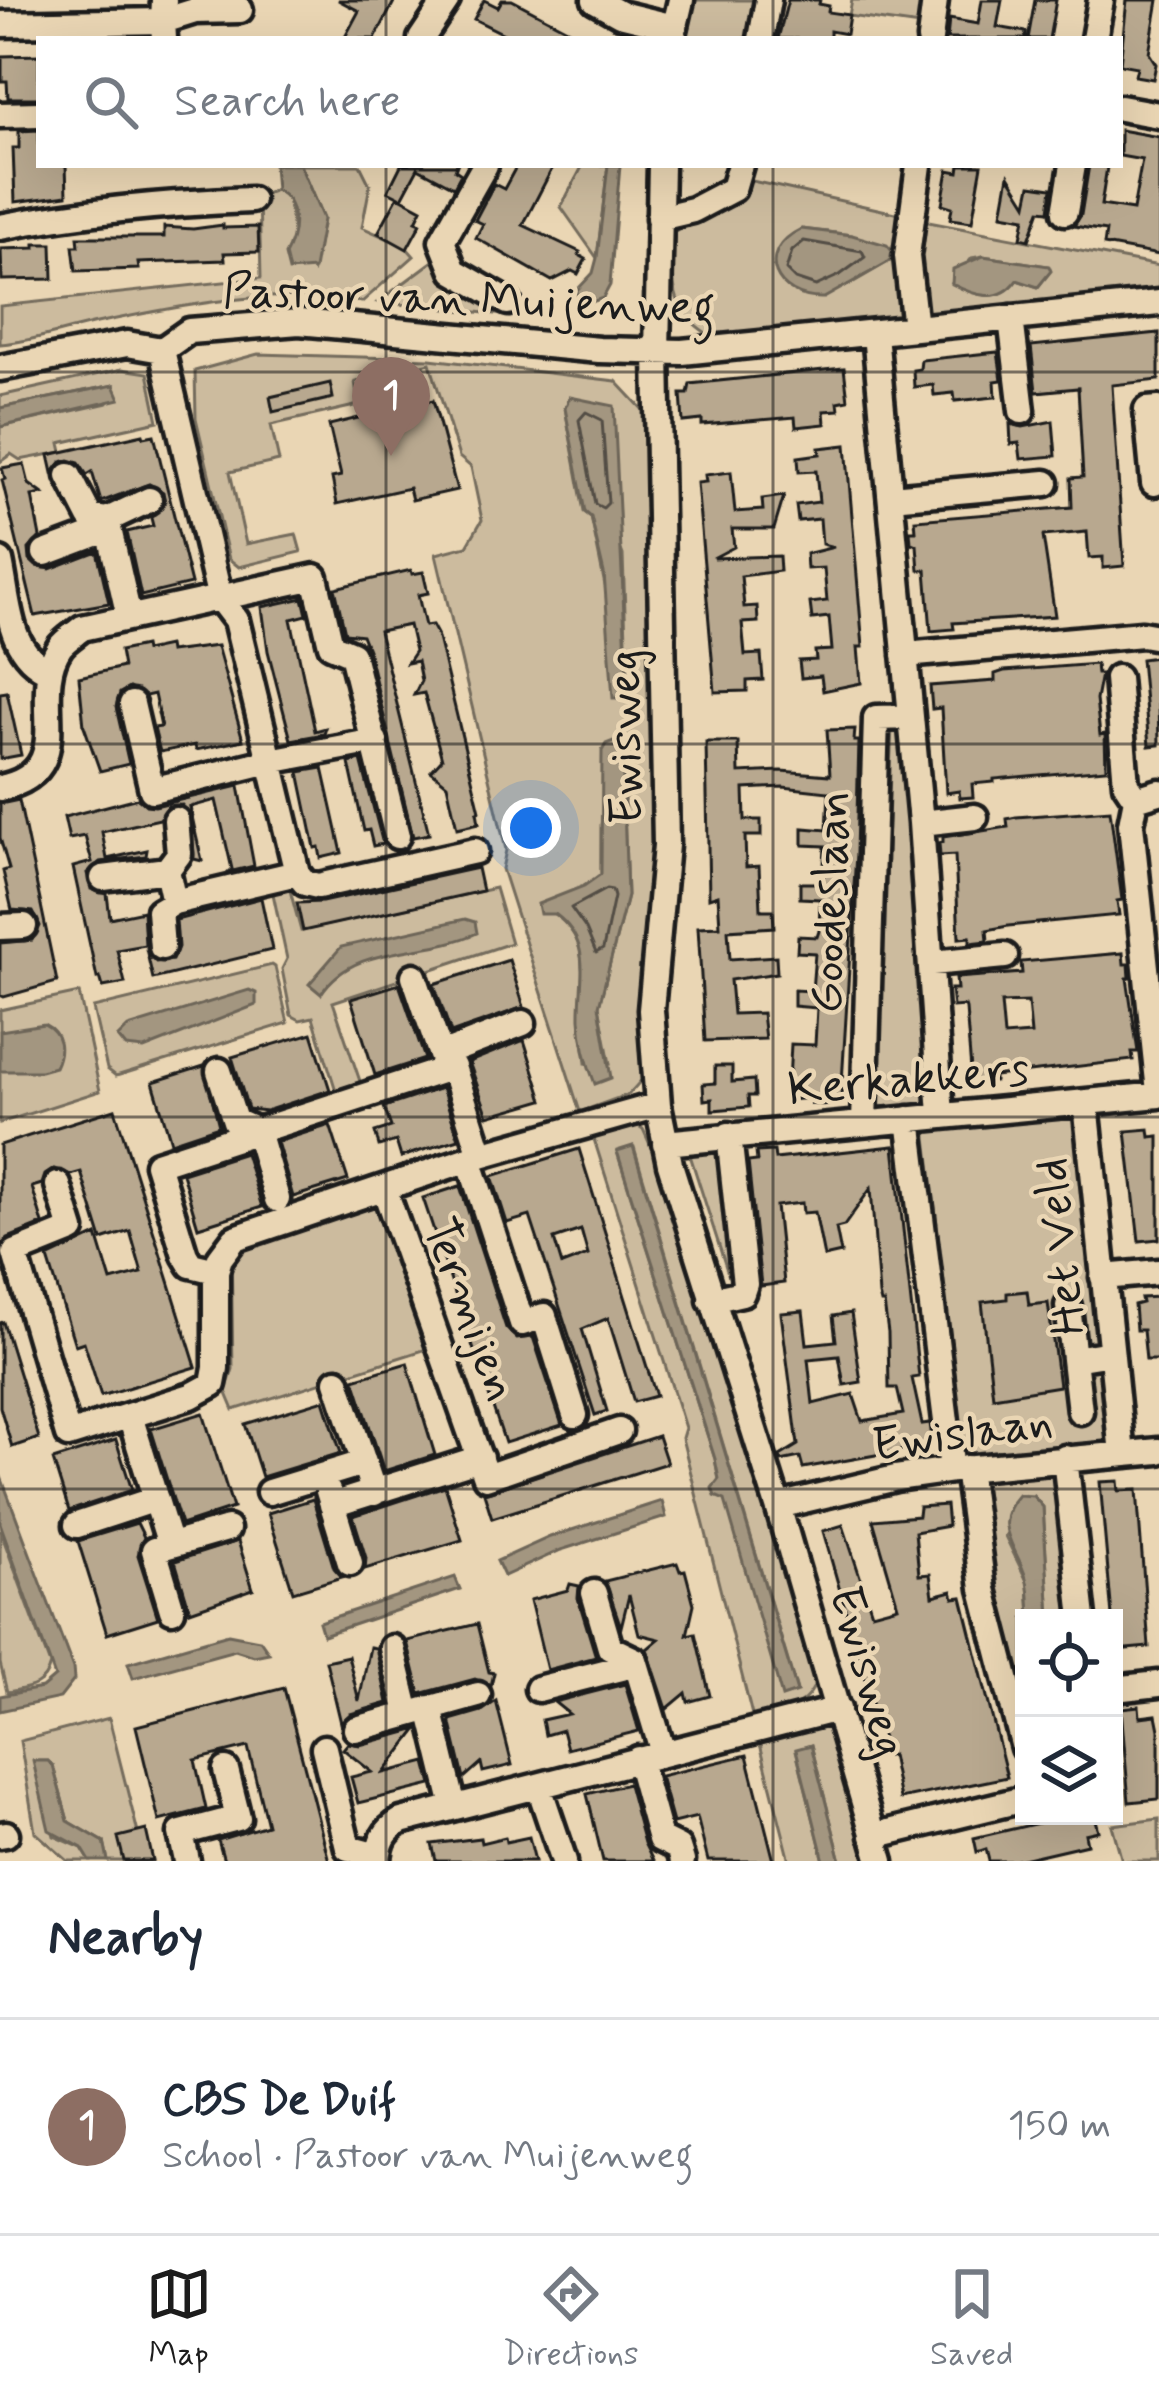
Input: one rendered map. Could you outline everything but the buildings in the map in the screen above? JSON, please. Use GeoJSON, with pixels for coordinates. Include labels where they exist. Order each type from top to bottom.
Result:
{"type":"FeatureCollection","features":[{"type":"Feature","properties":{"kind":"street"},"geometry":{"type":"LineString","coordinates":[[423,36],[447,0]]}},
{"type":"Feature","properties":{"kind":"street"},"geometry":{"type":"LineString","coordinates":[[595,0],[673,33],[681,0]]}},
{"type":"Feature","properties":{"kind":"street"},"geometry":{"type":"LineString","coordinates":[[762,36],[768,0]]}},
{"type":"Feature","properties":{"kind":"street"},"geometry":{"type":"LineString","coordinates":[[930,36],[935,0]]}},
{"type":"Feature","properties":{"kind":"street"},"geometry":{"type":"LineString","coordinates":[[1095,36],[1101,0]]}},
{"type":"Feature","properties":{"kind":"street"},"geometry":{"type":"LineString","coordinates":[[0,24],[164,20],[195,11],[240,10]]}},
{"type":"Feature","properties":{"kind":"street"},"geometry":{"type":"LineString","coordinates":[[1123,109],[1159,115]]}},
{"type":"Feature","properties":{"kind":"street"},"geometry":{"type":"LineString","coordinates":[[0,115],[36,114]]}},
{"type":"Feature","properties":{"kind":"street"},"geometry":{"type":"LineString","coordinates":[[482,168],[442,241],[454,271],[508,302]]}},
{"type":"Feature","properties":{"kind":"street","name":"Ewisweg"},"geometry":{"type":"LineString","coordinates":[[661,168],[657,352],[666,824],[651,1010],[658,1105],[711,1300],[778,1506],[877,1848]]}},
{"type":"Feature","properties":{"kind":"street"},"geometry":{"type":"LineString","coordinates":[[659,218],[692,210],[733,189],[739,168]]}},
{"type":"Feature","properties":{"kind":"street"},"geometry":{"type":"LineString","coordinates":[[915,328],[907,256],[920,168]]}},
{"type":"Feature","properties":{"kind":"street"},"geometry":{"type":"LineString","coordinates":[[1065,212],[1072,168]]}},
{"type":"Feature","properties":{"kind":"street"},"geometry":{"type":"LineString","coordinates":[[0,227],[72,213],[251,200]]}},
{"type":"Feature","properties":{"kind":"street","name":"Pastoor van Muijenweg"},"geometry":{"type":"LineString","coordinates":[[0,368],[127,344],[162,350],[189,331],[299,322],[657,352],[1159,303]]}},
{"type":"Feature","properties":{"kind":"street"},"geometry":{"type":"LineString","coordinates":[[1011,319],[1022,411]]}},
{"type":"Feature","properties":{"kind":"street","name":"Goodeslaan"},"geometry":{"type":"LineString","coordinates":[[874,334],[921,823],[941,1115]]}},
{"type":"Feature","properties":{"kind":"street"},"geometry":{"type":"LineString","coordinates":[[162,350],[220,598],[236,620],[296,873],[305,884],[318,886],[475,851]]}},
{"type":"Feature","properties":{"kind":"street"},"geometry":{"type":"LineString","coordinates":[[1154,483],[1147,410],[1159,409]]}},
{"type":"Feature","properties":{"kind":"street"},"geometry":{"type":"LineString","coordinates":[[69,476],[90,518],[108,524]]}},
{"type":"Feature","properties":{"kind":"street"},"geometry":{"type":"LineString","coordinates":[[891,497],[1046,483]]}},
{"type":"Feature","properties":{"kind":"street"},"geometry":{"type":"LineString","coordinates":[[45,553],[149,500]]}},
{"type":"Feature","properties":{"kind":"street"},"geometry":{"type":"LineString","coordinates":[[108,524],[130,617]]}},
{"type":"Feature","properties":{"kind":"street"},"geometry":{"type":"LineString","coordinates":[[0,561],[20,651],[50,670]]}},
{"type":"Feature","properties":{"kind":"street"},"geometry":{"type":"LineString","coordinates":[[0,788],[23,783],[39,771],[45,756],[50,670],[61,646],[82,628],[315,577],[332,645],[352,654],[397,836]]}},
{"type":"Feature","properties":{"kind":"street"},"geometry":{"type":"LineString","coordinates":[[905,655],[1129,635],[1159,638]]}},
{"type":"Feature","properties":{"kind":"street"},"geometry":{"type":"LineString","coordinates":[[1117,678],[1126,784],[1148,796],[1131,824],[1159,1093]]}},
{"type":"Feature","properties":{"kind":"street"},"geometry":{"type":"LineString","coordinates":[[132,704],[152,790],[270,760],[375,741]]}},
{"type":"Feature","properties":{"kind":"street","name":"Goodeslaan"},"geometry":{"type":"LineString","coordinates":[[864,1124],[876,718],[910,717]]}},
{"type":"Feature","properties":{"kind":"street"},"geometry":{"type":"LineString","coordinates":[[921,823],[975,817]]}},
{"type":"Feature","properties":{"kind":"street"},"geometry":{"type":"LineString","coordinates":[[103,878],[167,870],[179,854],[176,820]]}},
{"type":"Feature","properties":{"kind":"street"},"geometry":{"type":"LineString","coordinates":[[167,870],[174,902]]}},
{"type":"Feature","properties":{"kind":"street"},"geometry":{"type":"LineString","coordinates":[[162,947],[159,911],[174,902],[296,873]]}},
{"type":"Feature","properties":{"kind":"street"},"geometry":{"type":"LineString","coordinates":[[932,963],[1005,956]]}},
{"type":"Feature","properties":{"kind":"street","name":"Termijen"},"geometry":{"type":"LineString","coordinates":[[414,976],[447,1061],[522,1323],[544,1316],[575,1415]]}},
{"type":"Feature","properties":{"kind":"street"},"geometry":{"type":"LineString","coordinates":[[58,1185],[72,1230],[15,1252],[68,1435],[191,1396],[213,1384],[216,1271],[191,1265],[185,1255],[157,1164],[447,1061],[523,1023]]}},
{"type":"Feature","properties":{"kind":"street"},"geometry":{"type":"LineString","coordinates":[[219,1071],[235,1121],[256,1131],[277,1199]]}},
{"type":"Feature","properties":{"kind":"street","name":"Kerkakkers"},"geometry":{"type":"LineString","coordinates":[[665,1143],[1159,1093]]}},
{"type":"Feature","properties":{"kind":"street","name":"Het Veld"},"geometry":{"type":"LineString","coordinates":[[1086,1103],[1122,1454]]}},
{"type":"Feature","properties":{"kind":"street","name":"Termijen"},"geometry":{"type":"LineString","coordinates":[[216,1271],[236,1238],[475,1157],[658,1105]]}},
{"type":"Feature","properties":{"kind":"street"},"geometry":{"type":"LineString","coordinates":[[909,1120],[960,1469],[983,1589],[1016,1717]]}},
{"type":"Feature","properties":{"kind":"street"},"geometry":{"type":"LineString","coordinates":[[711,1300],[742,1293],[745,1284],[729,1135]]}},
{"type":"Feature","properties":{"kind":"street","name":"Termijen"},"geometry":{"type":"LineString","coordinates":[[384,1188],[486,1477],[619,1431]]}},
{"type":"Feature","properties":{"kind":"street"},"geometry":{"type":"LineString","coordinates":[[1103,1277],[1159,1272]]}},
{"type":"Feature","properties":{"kind":"street"},"geometry":{"type":"LineString","coordinates":[[1068,1306],[1080,1411]]}},
{"type":"Feature","properties":{"kind":"street"},"geometry":{"type":"LineString","coordinates":[[1074,1359],[1111,1353]]}},
{"type":"Feature","properties":{"kind":"street"},"geometry":{"type":"LineString","coordinates":[[337,1381],[374,1492]]}},
{"type":"Feature","properties":{"kind":"street"},"geometry":{"type":"LineString","coordinates":[[130,1416],[170,1545]]}},
{"type":"Feature","properties":{"kind":"street","name":"Ewislaan"},"geometry":{"type":"LineString","coordinates":[[778,1506],[896,1478],[1159,1451]]}},
{"type":"Feature","properties":{"kind":"street","name":"Termijen"},"geometry":{"type":"LineString","coordinates":[[332,1504],[480,1458]]}},
{"type":"Feature","properties":{"kind":"street"},"geometry":{"type":"LineString","coordinates":[[1065,1458],[1082,1609]]}},
{"type":"Feature","properties":{"kind":"street"},"geometry":{"type":"LineString","coordinates":[[268,1492],[363,1463]]}},
{"type":"Feature","properties":{"kind":"street"},"geometry":{"type":"LineString","coordinates":[[322,1475],[350,1563]]}},
{"type":"Feature","properties":{"kind":"street"},"geometry":{"type":"LineString","coordinates":[[76,1525],[156,1499]]}},
{"type":"Feature","properties":{"kind":"street"},"geometry":{"type":"LineString","coordinates":[[172,1610],[154,1550],[227,1528]]}},
{"type":"Feature","properties":{"kind":"street"},"geometry":{"type":"LineString","coordinates":[[594,1593],[610,1648],[635,1660],[660,1839],[678,1848],[682,1861]]}},
{"type":"Feature","properties":{"kind":"street"},"geometry":{"type":"LineString","coordinates":[[392,1648],[454,1808]]}},
{"type":"Feature","properties":{"kind":"street"},"geometry":{"type":"LineString","coordinates":[[538,1689],[636,1664]]}},
{"type":"Feature","properties":{"kind":"street"},"geometry":{"type":"LineString","coordinates":[[1123,1688],[1159,1684]]}},
{"type":"Feature","properties":{"kind":"street"},"geometry":{"type":"LineString","coordinates":[[356,1729],[478,1695]]}},
{"type":"Feature","properties":{"kind":"street"},"geometry":{"type":"LineString","coordinates":[[325,1748],[348,1848],[378,1858],[390,1827],[401,1820],[838,1709]]}},
{"type":"Feature","properties":{"kind":"street"},"geometry":{"type":"LineString","coordinates":[[188,1861],[181,1833],[238,1818],[226,1770]]}},
{"type":"Feature","properties":{"kind":"street"},"geometry":{"type":"LineString","coordinates":[[539,1787],[564,1861]]}},
{"type":"Feature","properties":{"kind":"street"},"geometry":{"type":"LineString","coordinates":[[877,1848],[1015,1802]]}},
{"type":"Feature","properties":{"kind":"shaded area"},"geometry":{"type":"Polygon","coordinates":[[[689,0],[758,0],[752,36],[683,36],[689,0]]]}},
{"type":"Feature","properties":{"kind":"shaded area"},"geometry":{"type":"Polygon","coordinates":[[[852,0],[925,0],[920,26],[849,16],[852,0]]]}},
{"type":"Feature","properties":{"kind":"shaded area"},"geometry":{"type":"Polygon","coordinates":[[[301,168],[362,168],[370,185],[362,227],[406,247],[414,256],[362,302],[294,296],[226,300],[0,344],[0,306],[261,278],[259,196],[276,190],[288,197],[294,238],[313,270],[323,219],[301,168]]]}},
{"type":"Feature","properties":{"kind":"shaded area"},"geometry":{"type":"Polygon","coordinates":[[[581,168],[608,168],[597,258],[561,207],[581,168]]]}},
{"type":"Feature","properties":{"kind":"shaded area"},"geometry":{"type":"Polygon","coordinates":[[[743,179],[900,214],[895,264],[904,306],[900,318],[716,339],[680,306],[674,280],[674,232],[743,179]],[[802,229],[782,245],[774,266],[847,286],[890,261],[852,235],[802,229]]]}},
{"type":"Feature","properties":{"kind":"shaded area"},"geometry":{"type":"Polygon","coordinates":[[[918,220],[1159,266],[1159,293],[933,318],[917,284],[918,220]],[[983,256],[972,258],[952,283],[978,294],[995,295],[1017,280],[1038,287],[1050,271],[1048,266],[983,256]]]}},
{"type":"Feature","properties":{"kind":"shaded area"},"geometry":{"type":"Polygon","coordinates":[[[440,256],[515,316],[378,302],[440,256]]]}},
{"type":"Feature","properties":{"kind":"shaded area"},"geometry":{"type":"Polygon","coordinates":[[[258,354],[430,359],[616,381],[644,411],[658,855],[646,1075],[629,1094],[580,1112],[502,869],[506,850],[436,554],[467,546],[482,520],[471,467],[459,457],[430,363],[355,382],[359,405],[271,425],[279,461],[230,472],[246,544],[296,534],[301,552],[239,567],[229,559],[196,418],[195,371],[258,354]],[[565,408],[584,512],[591,517],[628,698],[623,555],[565,408]],[[616,741],[601,825],[601,874],[554,914],[576,938],[580,951],[586,1063],[610,1064],[599,1006],[627,896],[622,746],[616,741]]]}},
{"type":"Feature","properties":{"kind":"shaded area"},"geometry":{"type":"Polygon","coordinates":[[[122,369],[148,373],[158,421],[60,443],[62,452],[20,460],[11,454],[0,462],[0,427],[108,403],[114,385],[0,408],[0,396],[122,369]]]}},
{"type":"Feature","properties":{"kind":"shaded area"},"geometry":{"type":"Polygon","coordinates":[[[904,725],[934,1104],[909,1108],[876,1106],[892,726],[904,725]]]}},
{"type":"Feature","properties":{"kind":"shaded area"},"geometry":{"type":"Polygon","coordinates":[[[288,883],[301,931],[495,888],[511,943],[333,1002],[362,1087],[337,1094],[313,1017],[300,1020],[291,1015],[282,969],[287,959],[272,889],[288,883]]]}},
{"type":"Feature","properties":{"kind":"shaded area"},"geometry":{"type":"Polygon","coordinates":[[[272,965],[288,1023],[116,1076],[107,1069],[93,1008],[272,965]]]}},
{"type":"Feature","properties":{"kind":"shaded area"},"geometry":{"type":"Polygon","coordinates":[[[79,993],[100,1091],[0,1123],[0,1010],[79,993]]]}},
{"type":"Feature","properties":{"kind":"shaded area"},"geometry":{"type":"Polygon","coordinates":[[[1077,1111],[1081,1115],[1108,1443],[967,1458],[926,1128],[1077,1111]]]}},
{"type":"Feature","properties":{"kind":"shaded area"},"geometry":{"type":"Polygon","coordinates":[[[635,1124],[643,1129],[652,1149],[818,1674],[803,1701],[785,1710],[753,1719],[682,1438],[685,1428],[593,1136],[635,1124]],[[634,1147],[617,1152],[715,1459],[719,1480],[713,1489],[725,1499],[797,1691],[634,1147]]]}},
{"type":"Feature","properties":{"kind":"shaded area"},"geometry":{"type":"Polygon","coordinates":[[[721,1142],[740,1274],[732,1286],[689,1152],[721,1142]]]}},
{"type":"Feature","properties":{"kind":"shaded area"},"geometry":{"type":"Polygon","coordinates":[[[380,1199],[430,1348],[234,1410],[226,1391],[233,1369],[231,1245],[380,1199]]]}},
{"type":"Feature","properties":{"kind":"shaded area"},"geometry":{"type":"Polygon","coordinates":[[[1058,1470],[1070,1609],[1049,1609],[1043,1507],[1033,1496],[1005,1536],[1028,1583],[1029,1609],[1015,1609],[1015,1672],[992,1589],[980,1484],[985,1479],[1058,1470]]]}},
{"type":"Feature","properties":{"kind":"shaded area"},"geometry":{"type":"Polygon","coordinates":[[[0,1530],[50,1665],[39,1683],[7,1692],[0,1663],[0,1530]]]}},
{"type":"Feature","properties":{"kind":"shaded area"},"geometry":{"type":"Polygon","coordinates":[[[109,1718],[145,1861],[108,1861],[104,1842],[68,1821],[53,1766],[34,1761],[54,1836],[82,1848],[90,1861],[68,1861],[35,1832],[20,1741],[109,1718]]]}},
{"type":"Feature","properties":{"kind":"shaded area"},"geometry":{"type":"Polygon","coordinates":[[[821,1725],[833,1732],[873,1861],[841,1861],[811,1745],[796,1750],[824,1861],[790,1861],[758,1736],[821,1725]]]}},
{"type":"Feature","properties":{"kind":"shaded area"},"geometry":{"type":"Polygon","coordinates":[[[1159,1819],[1159,1861],[1122,1861],[1112,1825],[1159,1819]]]}},
{"type":"Feature","properties":{"kind":"water"},"geometry":{"type":"Polygon","coordinates":[[[274,168],[301,168],[323,219],[314,269],[289,271],[285,255],[294,220],[289,202],[276,190],[274,168]]]}},
{"type":"Feature","properties":{"kind":"water"},"geometry":{"type":"Polygon","coordinates":[[[608,168],[620,168],[610,285],[603,298],[589,303],[578,299],[577,290],[593,273],[608,168]]]}},
{"type":"Feature","properties":{"kind":"water"},"geometry":{"type":"Polygon","coordinates":[[[801,229],[887,245],[892,251],[890,261],[824,298],[807,297],[783,283],[774,261],[786,239],[801,229]]]}},
{"type":"Feature","properties":{"kind":"water"},"geometry":{"type":"Polygon","coordinates":[[[983,256],[1049,266],[1051,271],[1038,287],[1017,280],[995,295],[952,284],[953,269],[983,256]]]}},
{"type":"Feature","properties":{"kind":"water"},"geometry":{"type":"Polygon","coordinates":[[[114,385],[120,399],[0,427],[0,408],[114,385]]]}},
{"type":"Feature","properties":{"kind":"water"},"geometry":{"type":"Polygon","coordinates":[[[570,397],[614,406],[628,698],[613,698],[604,573],[591,517],[585,512],[565,408],[570,397]]]}},
{"type":"Feature","properties":{"kind":"water"},"geometry":{"type":"Polygon","coordinates":[[[616,740],[622,746],[627,896],[599,1006],[611,1078],[595,1084],[581,1027],[580,949],[567,925],[555,914],[540,914],[538,904],[601,874],[602,751],[616,740]]]}},
{"type":"Feature","properties":{"kind":"water"},"geometry":{"type":"Polygon","coordinates":[[[465,919],[475,922],[477,933],[372,958],[335,977],[321,994],[309,984],[341,947],[465,919]]]}},
{"type":"Feature","properties":{"kind":"water"},"geometry":{"type":"Polygon","coordinates":[[[249,990],[256,993],[256,1005],[144,1049],[126,1047],[118,1037],[128,1027],[249,990]]]}},
{"type":"Feature","properties":{"kind":"water"},"geometry":{"type":"Polygon","coordinates":[[[44,1024],[59,1042],[55,1067],[0,1071],[0,1031],[44,1024]]]}},
{"type":"Feature","properties":{"kind":"water"},"geometry":{"type":"Polygon","coordinates":[[[633,1146],[797,1692],[782,1697],[725,1500],[715,1496],[712,1488],[719,1479],[715,1459],[617,1151],[633,1146]]]}},
{"type":"Feature","properties":{"kind":"water"},"geometry":{"type":"Polygon","coordinates":[[[0,1474],[74,1680],[60,1698],[0,1711],[0,1696],[42,1688],[55,1677],[0,1523],[0,1474]]]}},
{"type":"Feature","properties":{"kind":"water"},"geometry":{"type":"Polygon","coordinates":[[[1018,1495],[1033,1496],[1043,1507],[1049,1609],[1029,1609],[1027,1583],[1006,1526],[1018,1495]]]}},
{"type":"Feature","properties":{"kind":"water"},"geometry":{"type":"Polygon","coordinates":[[[662,1501],[666,1517],[561,1550],[504,1576],[497,1561],[550,1537],[662,1501]]]}},
{"type":"Feature","properties":{"kind":"water"},"geometry":{"type":"Polygon","coordinates":[[[455,1577],[460,1589],[323,1635],[319,1622],[455,1577]]]}},
{"type":"Feature","properties":{"kind":"water"},"geometry":{"type":"Polygon","coordinates":[[[228,1634],[260,1640],[269,1653],[254,1656],[235,1650],[133,1678],[128,1663],[228,1634]]]}},
{"type":"Feature","properties":{"kind":"water"},"geometry":{"type":"Polygon","coordinates":[[[811,1745],[841,1861],[824,1861],[796,1749],[811,1745]]]}},
{"type":"Feature","properties":{"kind":"water"},"geometry":{"type":"Polygon","coordinates":[[[33,1761],[48,1761],[53,1766],[68,1821],[104,1842],[108,1861],[90,1861],[82,1848],[49,1830],[33,1761]]]}},
{"type":"Feature","properties":{"kind":"place","name":"CBS De Duif"},"geometry":{"type":"Point","coordinates":[391,456]}}]}
